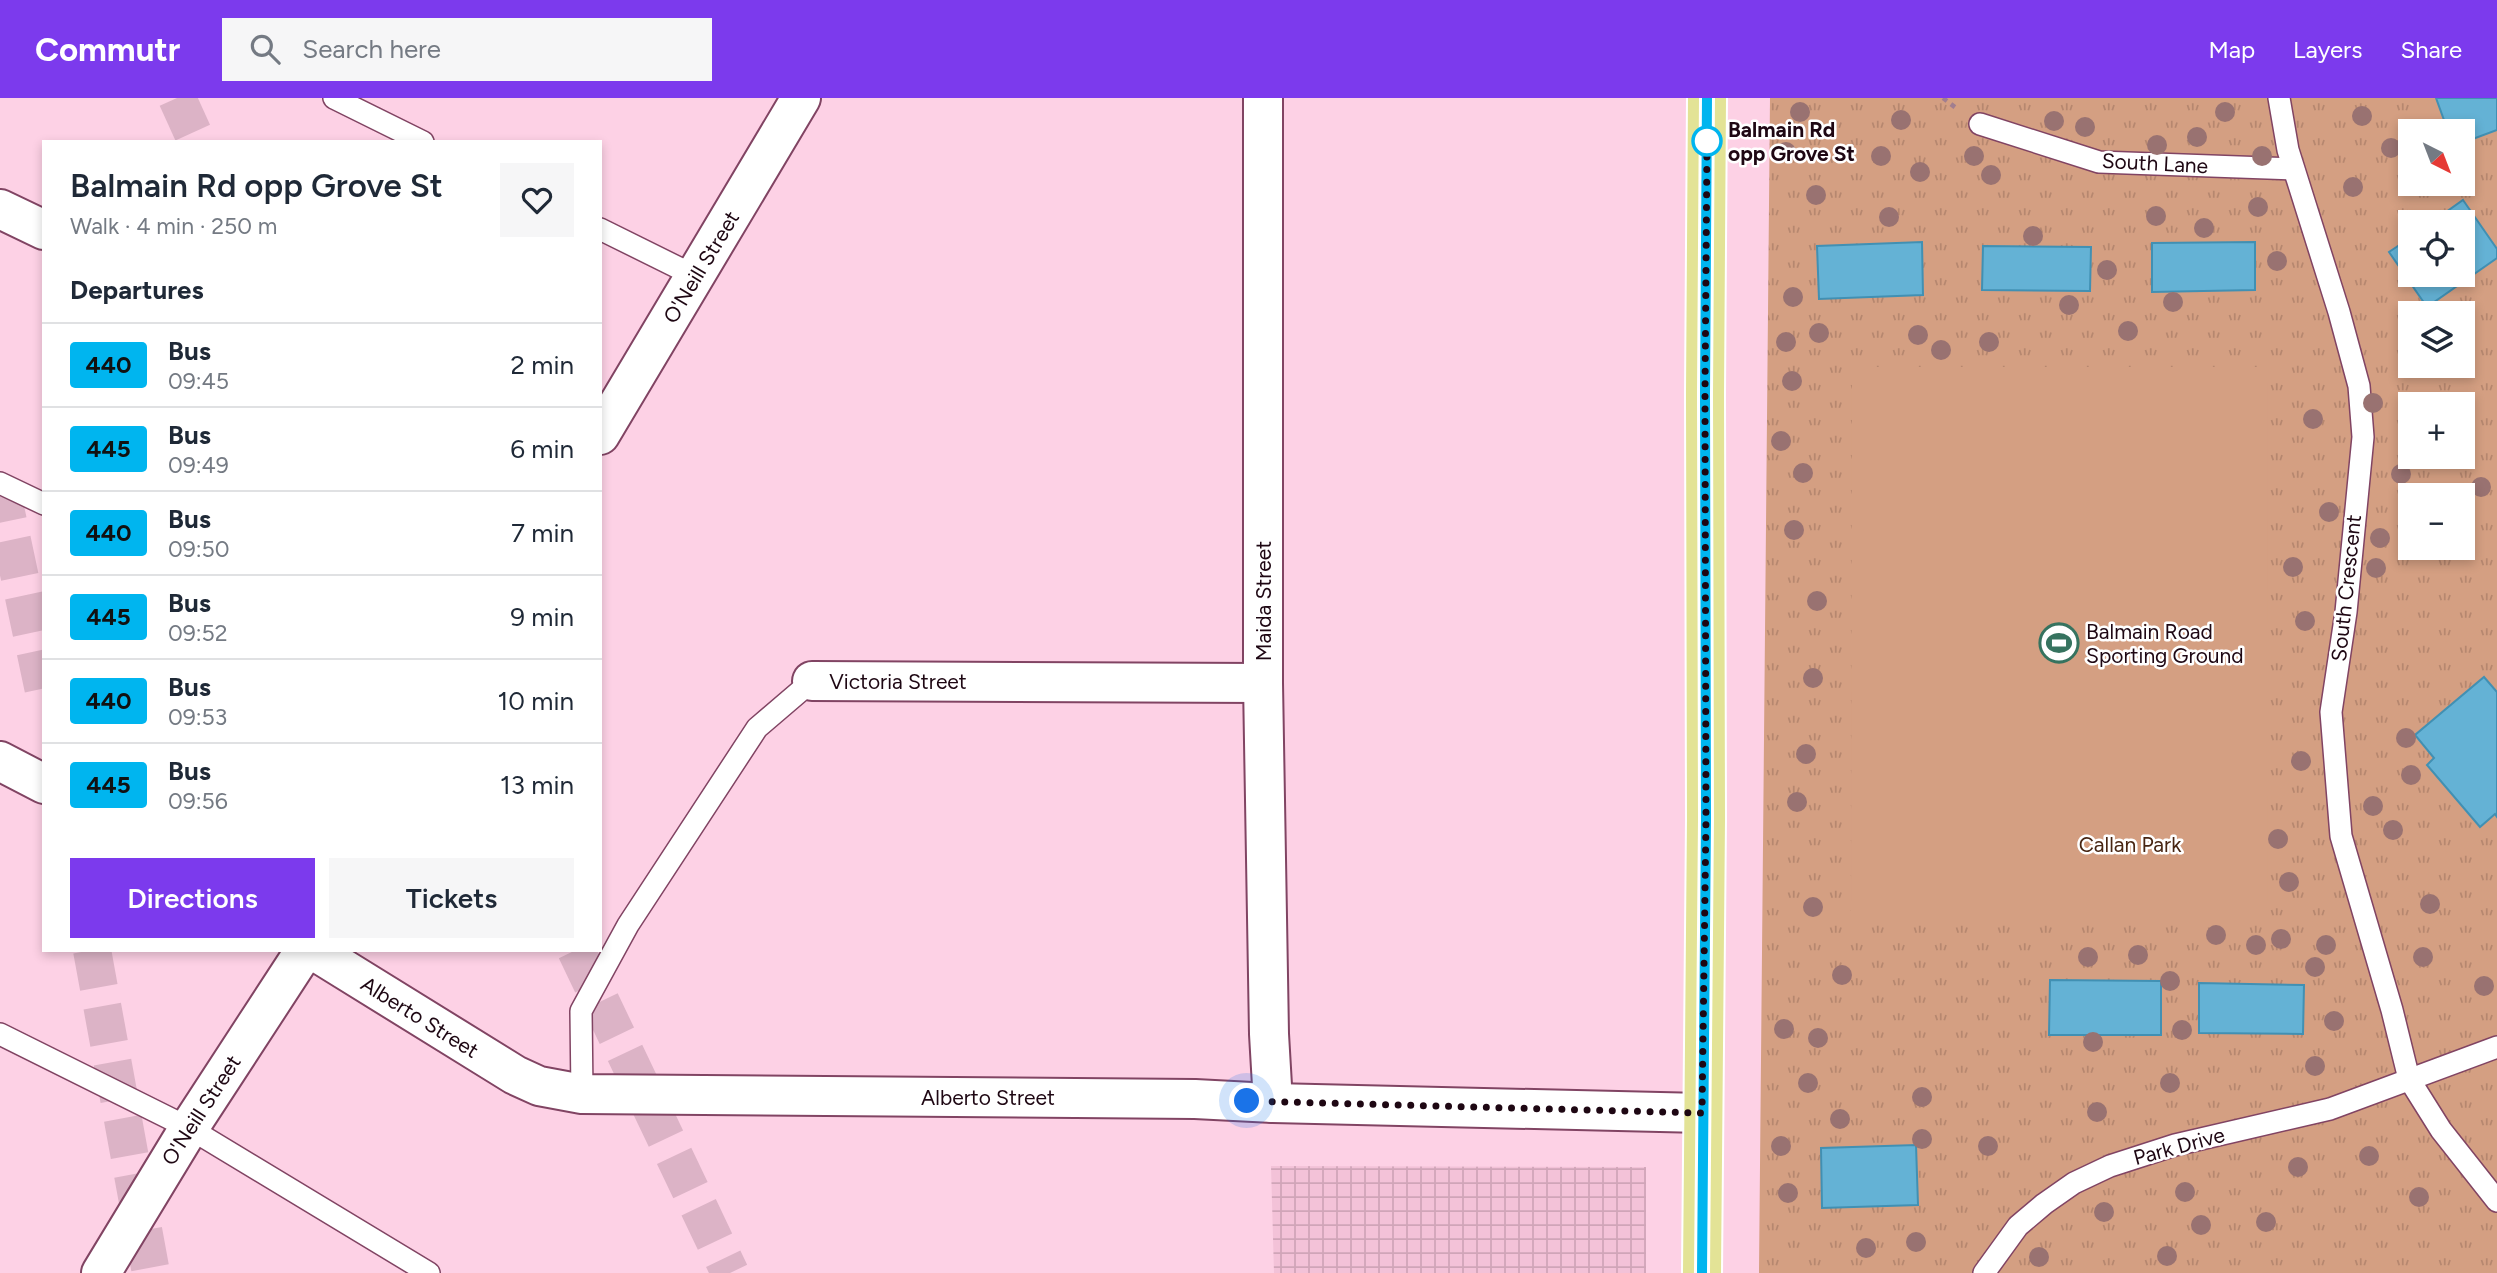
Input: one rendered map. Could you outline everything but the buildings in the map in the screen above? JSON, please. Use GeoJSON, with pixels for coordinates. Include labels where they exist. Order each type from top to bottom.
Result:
{"type":"FeatureCollection","features":[{"type":"Feature","properties":{"kind":"main road"},"geometry":{"type":"LineString","coordinates":[[1702,1273],[1707,98]]}},
{"type":"Feature","properties":{"kind":"street","name":"O'Neill Street"},"geometry":{"type":"LineString","coordinates":[[602,432],[801,98]]}},
{"type":"Feature","properties":{"kind":"street","name":"Maida Street"},"geometry":{"type":"LineString","coordinates":[[1263,98],[1264,683],[1269,1034],[1273,1103]]}},
{"type":"Feature","properties":{"kind":"street"},"geometry":{"type":"LineString","coordinates":[[0,209],[42,229]]}},
{"type":"Feature","properties":{"kind":"street","name":"Victoria Street"},"geometry":{"type":"LineString","coordinates":[[812,681],[1264,683]]}},
{"type":"Feature","properties":{"kind":"street"},"geometry":{"type":"LineString","coordinates":[[0,761],[42,783]]}},
{"type":"Feature","properties":{"kind":"street","name":"O'Neill Street"},"geometry":{"type":"LineString","coordinates":[[101,1273],[189,1128],[304,952]]}},
{"type":"Feature","properties":{"kind":"street","name":"Alberto Street"},"geometry":{"type":"LineString","coordinates":[[316,952],[515,1075],[539,1086],[582,1094],[1195,1099],[1702,1113]]}},
{"type":"Feature","properties":{"kind":"lane"},"geometry":{"type":"LineString","coordinates":[[334,98],[418,140]]}},
{"type":"Feature","properties":{"kind":"lane","name":"South Crescent"},"geometry":{"type":"LineString","coordinates":[[2278,98],[2293,169],[2339,312],[2359,386],[2363,437],[2346,611],[2330,712],[2341,836],[2409,1079],[2441,1130],[2497,1200]]}},
{"type":"Feature","properties":{"kind":"lane","name":"South Lane"},"geometry":{"type":"LineString","coordinates":[[1980,124],[2099,162],[2293,169]]}},
{"type":"Feature","properties":{"kind":"lane"},"geometry":{"type":"LineString","coordinates":[[602,230],[695,276]]}},
{"type":"Feature","properties":{"kind":"lane"},"geometry":{"type":"LineString","coordinates":[[0,483],[42,503]]}},
{"type":"Feature","properties":{"kind":"lane","name":"Victoria Street"},"geometry":{"type":"LineString","coordinates":[[582,1094],[581,1011],[628,925],[757,728],[812,681]]}},
{"type":"Feature","properties":{"kind":"lane"},"geometry":{"type":"LineString","coordinates":[[0,1034],[189,1128],[429,1273]]}},
{"type":"Feature","properties":{"kind":"lane","name":"Park Drive"},"geometry":{"type":"LineString","coordinates":[[1984,1273],[2018,1226],[2074,1183],[2110,1166],[2175,1145],[2330,1109],[2497,1047]]}},
{"type":"Feature","properties":{"kind":"shaded area"},"geometry":{"type":"Polygon","coordinates":[[[1271,1166],[1646,1167],[1646,1273],[1274,1273],[1271,1166]]]}},
{"type":"Feature","properties":{"kind":"green space","name":"Callan Park"},"geometry":{"type":"Polygon","coordinates":[[[1770,98],[2497,98],[2497,1273],[1759,1273],[1770,98]]]}},
{"type":"Feature","properties":{"kind":"green space","name":"Balmain Road Sporting Ground"},"geometry":{"type":"Polygon","coordinates":[[[1852,367],[2268,367],[2267,918],[1851,918],[1852,367]]]}},
{"type":"Feature","properties":{"kind":"tunnel"},"geometry":{"type":"LineString","coordinates":[[177,98],[196,140]]}},
{"type":"Feature","properties":{"kind":"tunnel"},"geometry":{"type":"LineString","coordinates":[[0,484],[42,682]]}},
{"type":"Feature","properties":{"kind":"tunnel"},"geometry":{"type":"LineString","coordinates":[[92,952],[151,1273]]}},
{"type":"Feature","properties":{"kind":"tunnel"},"geometry":{"type":"LineString","coordinates":[[577,952],[730,1273]]}},
{"type":"Feature","properties":{"kind":"bus line","name":"440"},"geometry":{"type":"LineString","coordinates":[[1702,1273],[1707,98]]}},
{"type":"Feature","properties":{"kind":"place","name":"Balmain Rd opp Grove St"},"geometry":{"type":"Point","coordinates":[1707,141]}},
{"type":"Feature","properties":{"kind":"place","name":"Balmain Road Sporting Ground"},"geometry":{"type":"Point","coordinates":[2059,643]}},
{"type":"Feature","properties":{"kind":"route"},"geometry":{"type":"LineString","coordinates":[[1247,1101],[1702,1113],[1706,819],[1707,141]]}}]}
